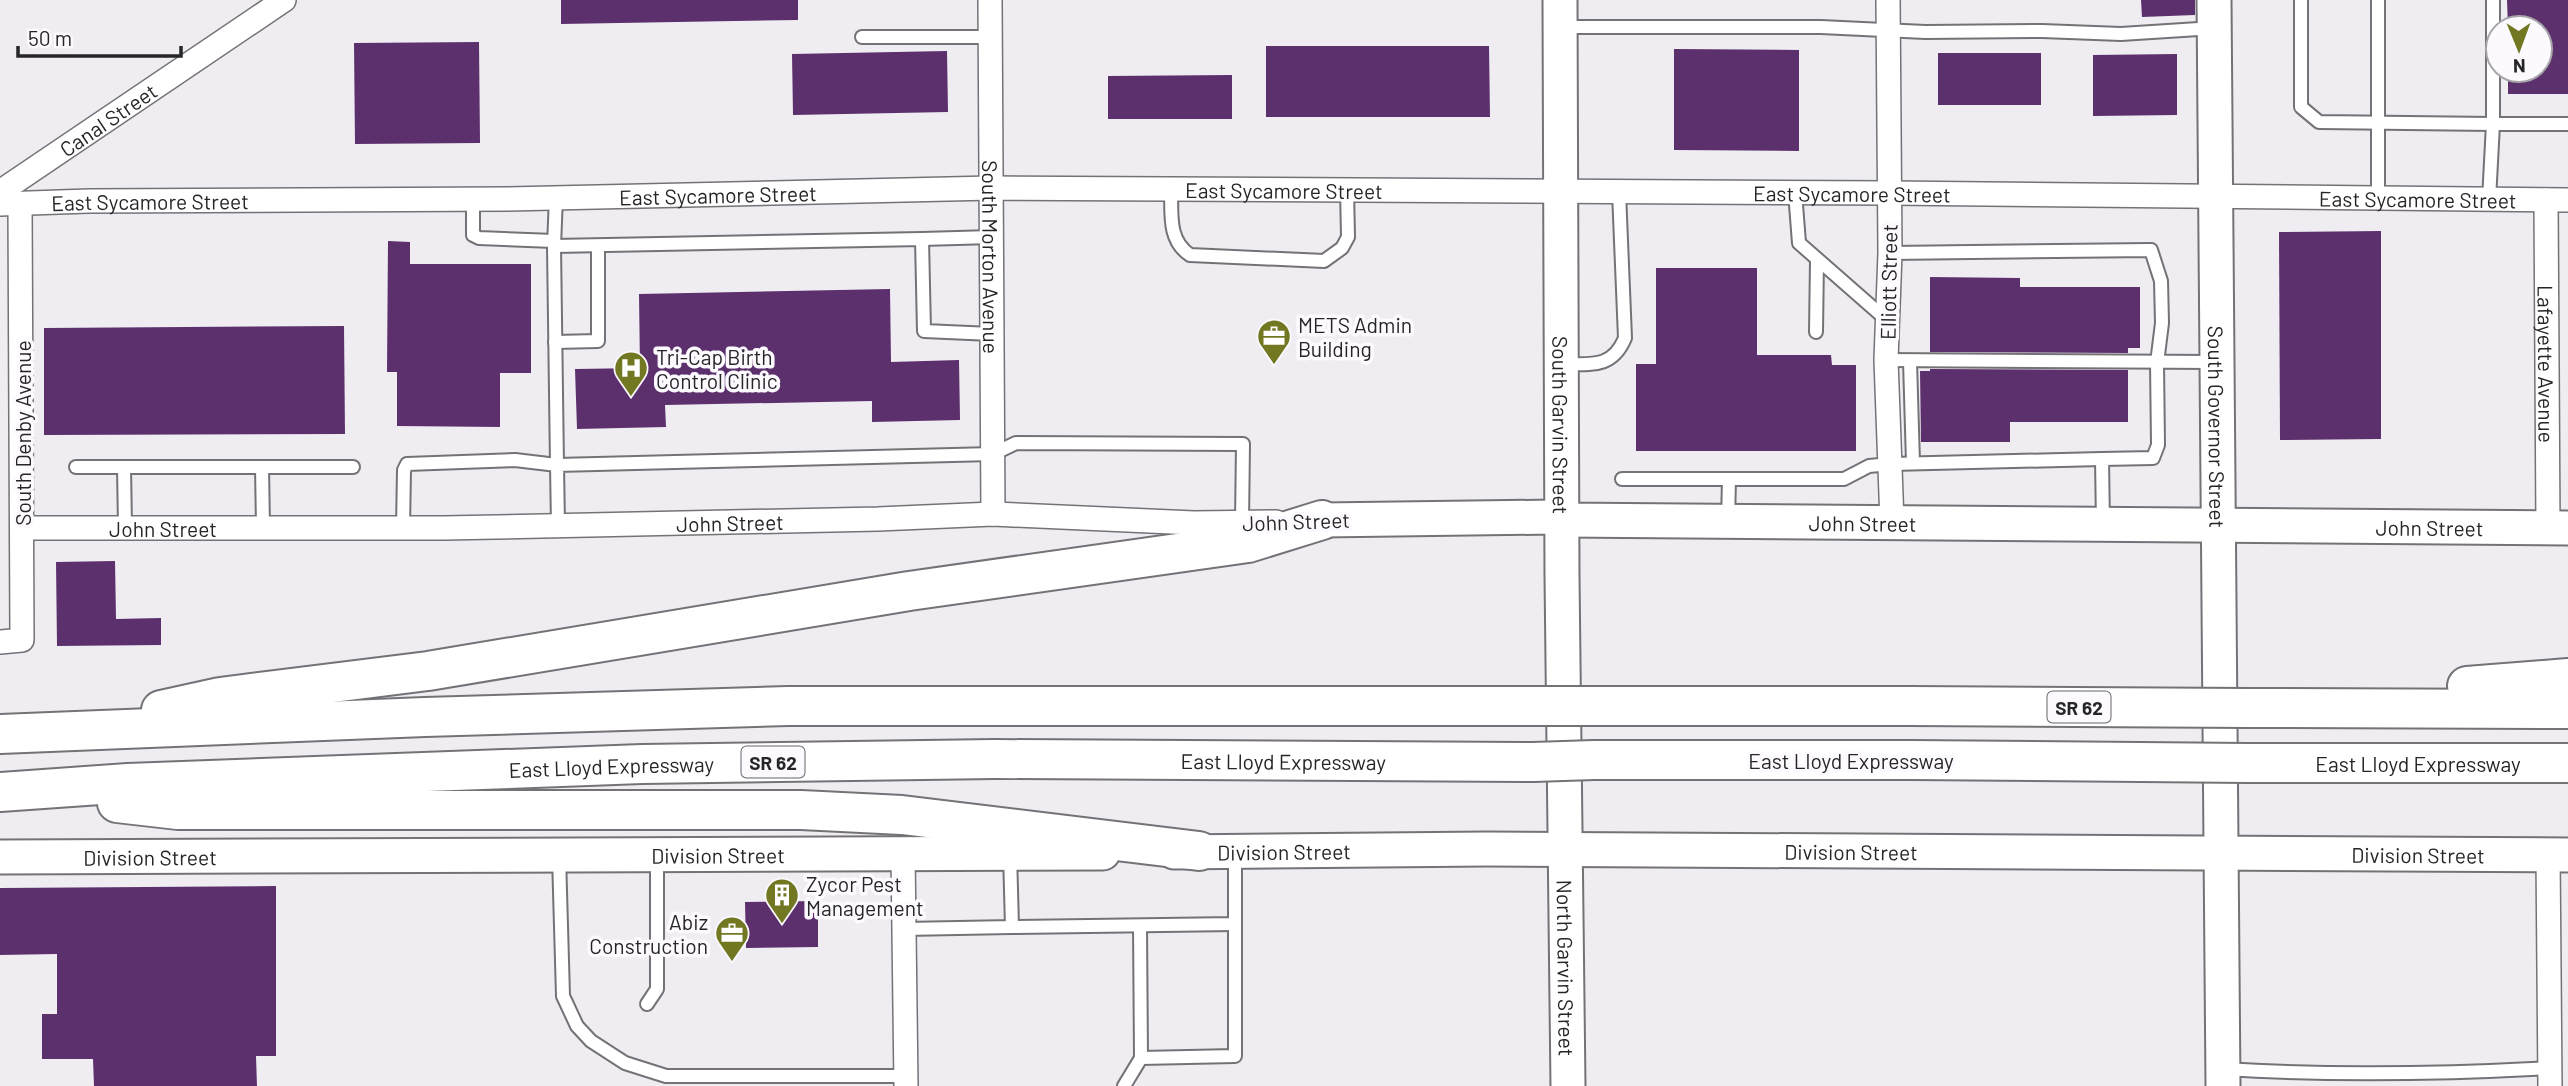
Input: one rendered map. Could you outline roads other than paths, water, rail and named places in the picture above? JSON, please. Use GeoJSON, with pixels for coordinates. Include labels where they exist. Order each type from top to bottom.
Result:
{"type":"FeatureCollection","features":[{"type":"Feature","properties":{"kind":"highway"},"geometry":{"type":"LineString","coordinates":[[50,733],[220,697],[428,671],[909,591],[1248,543],[1322,520]]}},
{"type":"Feature","properties":{"kind":"highway"},"geometry":{"type":"LineString","coordinates":[[2288,709],[2382,694],[2568,677]]}},
{"type":"Feature","properties":{"kind":"highway","name":"SR 62"},"geometry":{"type":"LineString","coordinates":[[0,734],[788,706],[2568,709]]}},
{"type":"Feature","properties":{"kind":"highway","name":"East Lloyd Expressway"},"geometry":{"type":"LineString","coordinates":[[7,791],[128,783],[642,764],[995,760],[2568,763]]}},
{"type":"Feature","properties":{"kind":"highway"},"geometry":{"type":"LineString","coordinates":[[7,791],[178,810],[801,810],[902,815],[1217,851]]}},
{"type":"Feature","properties":{"kind":"main road","name":"South Garvin Street"},"geometry":{"type":"LineString","coordinates":[[1560,13],[1566,851]]}},
{"type":"Feature","properties":{"kind":"main road","name":"South Governor Street"},"geometry":{"type":"LineString","coordinates":[[2214,14],[2223,1077]]}},
{"type":"Feature","properties":{"kind":"main road","name":"John Street"},"geometry":{"type":"LineString","coordinates":[[1322,520],[1553,517],[1563,520],[1728,522],[2558,528]]}},
{"type":"Feature","properties":{"kind":"main road","name":"Division Street"},"geometry":{"type":"LineString","coordinates":[[0,857],[1217,851],[2558,855]]}},
{"type":"Feature","properties":{"kind":"main road","name":"North Garvin Street"},"geometry":{"type":"LineString","coordinates":[[1566,851],[1568,1086]]}},
{"type":"Feature","properties":{"kind":"street","name":"Canal Street"},"geometry":{"type":"LineString","coordinates":[[0,192],[284,0]]}},
{"type":"Feature","properties":{"kind":"street","name":"South Morton Avenue"},"geometry":{"type":"LineString","coordinates":[[990,0],[993,514]]}},
{"type":"Feature","properties":{"kind":"street","name":"Elliott Street"},"geometry":{"type":"LineString","coordinates":[[1888,0],[1890,253],[1886,360],[1902,463],[1892,522]]}},
{"type":"Feature","properties":{"kind":"street","name":"East Sycamore Street"},"geometry":{"type":"LineString","coordinates":[[10,204],[473,199],[992,188],[1795,192],[2557,200]]}},
{"type":"Feature","properties":{"kind":"street","name":"Lafayette Avenue"},"geometry":{"type":"LineString","coordinates":[[2557,200],[2558,528]]}},
{"type":"Feature","properties":{"kind":"street","name":"South Denby Avenue"},"geometry":{"type":"LineString","coordinates":[[0,642],[22,640],[23,528],[10,204]]}},
{"type":"Feature","properties":{"kind":"street","name":"John Street"},"geometry":{"type":"LineString","coordinates":[[23,528],[558,526],[993,514],[1242,523],[1322,520]]}},
{"type":"Feature","properties":{"kind":"street"},"geometry":{"type":"LineString","coordinates":[[903,853],[906,1081]]}},
{"type":"Feature","properties":{"kind":"street"},"geometry":{"type":"LineString","coordinates":[[2550,1077],[2558,855]]}},
{"type":"Feature","properties":{"kind":"lane"},"geometry":{"type":"LineString","coordinates":[[2301,0],[2301,107],[2319,122],[2568,124]]}},
{"type":"Feature","properties":{"kind":"lane"},"geometry":{"type":"LineString","coordinates":[[2378,0],[2378,199]]}},
{"type":"Feature","properties":{"kind":"lane"},"geometry":{"type":"LineString","coordinates":[[2489,200],[2493,124],[2493,0]]}},
{"type":"Feature","properties":{"kind":"lane"},"geometry":{"type":"LineString","coordinates":[[1560,13],[1925,32],[2042,31],[2121,34],[2214,14]]}},
{"type":"Feature","properties":{"kind":"lane"},"geometry":{"type":"LineString","coordinates":[[862,37],[990,37]]}},
{"type":"Feature","properties":{"kind":"lane"},"geometry":{"type":"LineString","coordinates":[[1171,188],[1173,233],[1181,250],[1190,255],[1324,261],[1342,248],[1348,237],[1347,189]]}},
{"type":"Feature","properties":{"kind":"lane"},"geometry":{"type":"LineString","coordinates":[[1562,365],[1602,364],[1619,353],[1625,338],[1619,192]]}},
{"type":"Feature","properties":{"kind":"lane"},"geometry":{"type":"LineString","coordinates":[[1795,192],[1799,243],[1888,321]]}},
{"type":"Feature","properties":{"kind":"lane"},"geometry":{"type":"LineString","coordinates":[[556,197],[554,243],[558,526]]}},
{"type":"Feature","properties":{"kind":"lane"},"geometry":{"type":"LineString","coordinates":[[473,199],[473,235],[479,238],[598,246],[992,237]]}},
{"type":"Feature","properties":{"kind":"lane"},"geometry":{"type":"LineString","coordinates":[[922,239],[924,331],[992,334]]}},
{"type":"Feature","properties":{"kind":"lane"},"geometry":{"type":"LineString","coordinates":[[555,342],[598,341],[598,246]]}},
{"type":"Feature","properties":{"kind":"lane"},"geometry":{"type":"LineString","coordinates":[[1622,479],[1844,479],[1869,466],[1902,463],[2153,458],[2158,444],[2157,363],[2162,323],[2161,281],[2151,250],[1890,253]]}},
{"type":"Feature","properties":{"kind":"lane"},"geometry":{"type":"LineString","coordinates":[[1816,332],[1817,260]]}},
{"type":"Feature","properties":{"kind":"lane"},"geometry":{"type":"LineString","coordinates":[[1886,360],[2217,362]]}},
{"type":"Feature","properties":{"kind":"lane"},"geometry":{"type":"LineString","coordinates":[[1902,463],[1909,360]]}},
{"type":"Feature","properties":{"kind":"lane"},"geometry":{"type":"LineString","coordinates":[[403,528],[404,470],[407,464],[515,460],[557,465],[993,454],[1016,443],[1243,444],[1242,523]]}},
{"type":"Feature","properties":{"kind":"lane"},"geometry":{"type":"LineString","coordinates":[[2102,459],[2103,525]]}},
{"type":"Feature","properties":{"kind":"lane"},"geometry":{"type":"LineString","coordinates":[[76,467],[353,467]]}},
{"type":"Feature","properties":{"kind":"lane"},"geometry":{"type":"LineString","coordinates":[[124,467],[125,527]]}},
{"type":"Feature","properties":{"kind":"lane"},"geometry":{"type":"LineString","coordinates":[[262,467],[263,527]]}},
{"type":"Feature","properties":{"kind":"lane"},"geometry":{"type":"LineString","coordinates":[[1728,522],[1729,479]]}},
{"type":"Feature","properties":{"kind":"lane"},"geometry":{"type":"LineString","coordinates":[[1141,1058],[1235,1056],[1236,924],[1217,851]]}},
{"type":"Feature","properties":{"kind":"lane"},"geometry":{"type":"LineString","coordinates":[[1010,853],[1012,928]]}},
{"type":"Feature","properties":{"kind":"lane"},"geometry":{"type":"LineString","coordinates":[[648,1004],[657,989],[657,854]]}},
{"type":"Feature","properties":{"kind":"lane"},"geometry":{"type":"LineString","coordinates":[[559,855],[562,996],[577,1026],[591,1041],[625,1063],[666,1076],[906,1081]]}},
{"type":"Feature","properties":{"kind":"lane"},"geometry":{"type":"LineString","coordinates":[[904,929],[1236,924]]}},
{"type":"Feature","properties":{"kind":"lane"},"geometry":{"type":"LineString","coordinates":[[1124,1086],[1141,1058],[1140,926]]}},
{"type":"Feature","properties":{"kind":"lane"},"geometry":{"type":"LineString","coordinates":[[2223,1077],[2290,1080],[2480,1072],[2550,1077]]}},
{"type":"Feature","properties":{"kind":"lane"},"geometry":{"type":"LineString","coordinates":[[2480,1072],[2480,1086]]}},
{"type":"Feature","properties":{"kind":"place","name":"METS Admin Building"},"geometry":{"type":"Point","coordinates":[1274,366]}},
{"type":"Feature","properties":{"kind":"place","name":"Tri-Cap Birth Control Clinic"},"geometry":{"type":"Point","coordinates":[631,398]}},
{"type":"Feature","properties":{"kind":"place","name":"Zycor Pest Management"},"geometry":{"type":"Point","coordinates":[782,925]}},
{"type":"Feature","properties":{"kind":"place","name":"Abiz Construction"},"geometry":{"type":"Point","coordinates":[732,963]}}]}
